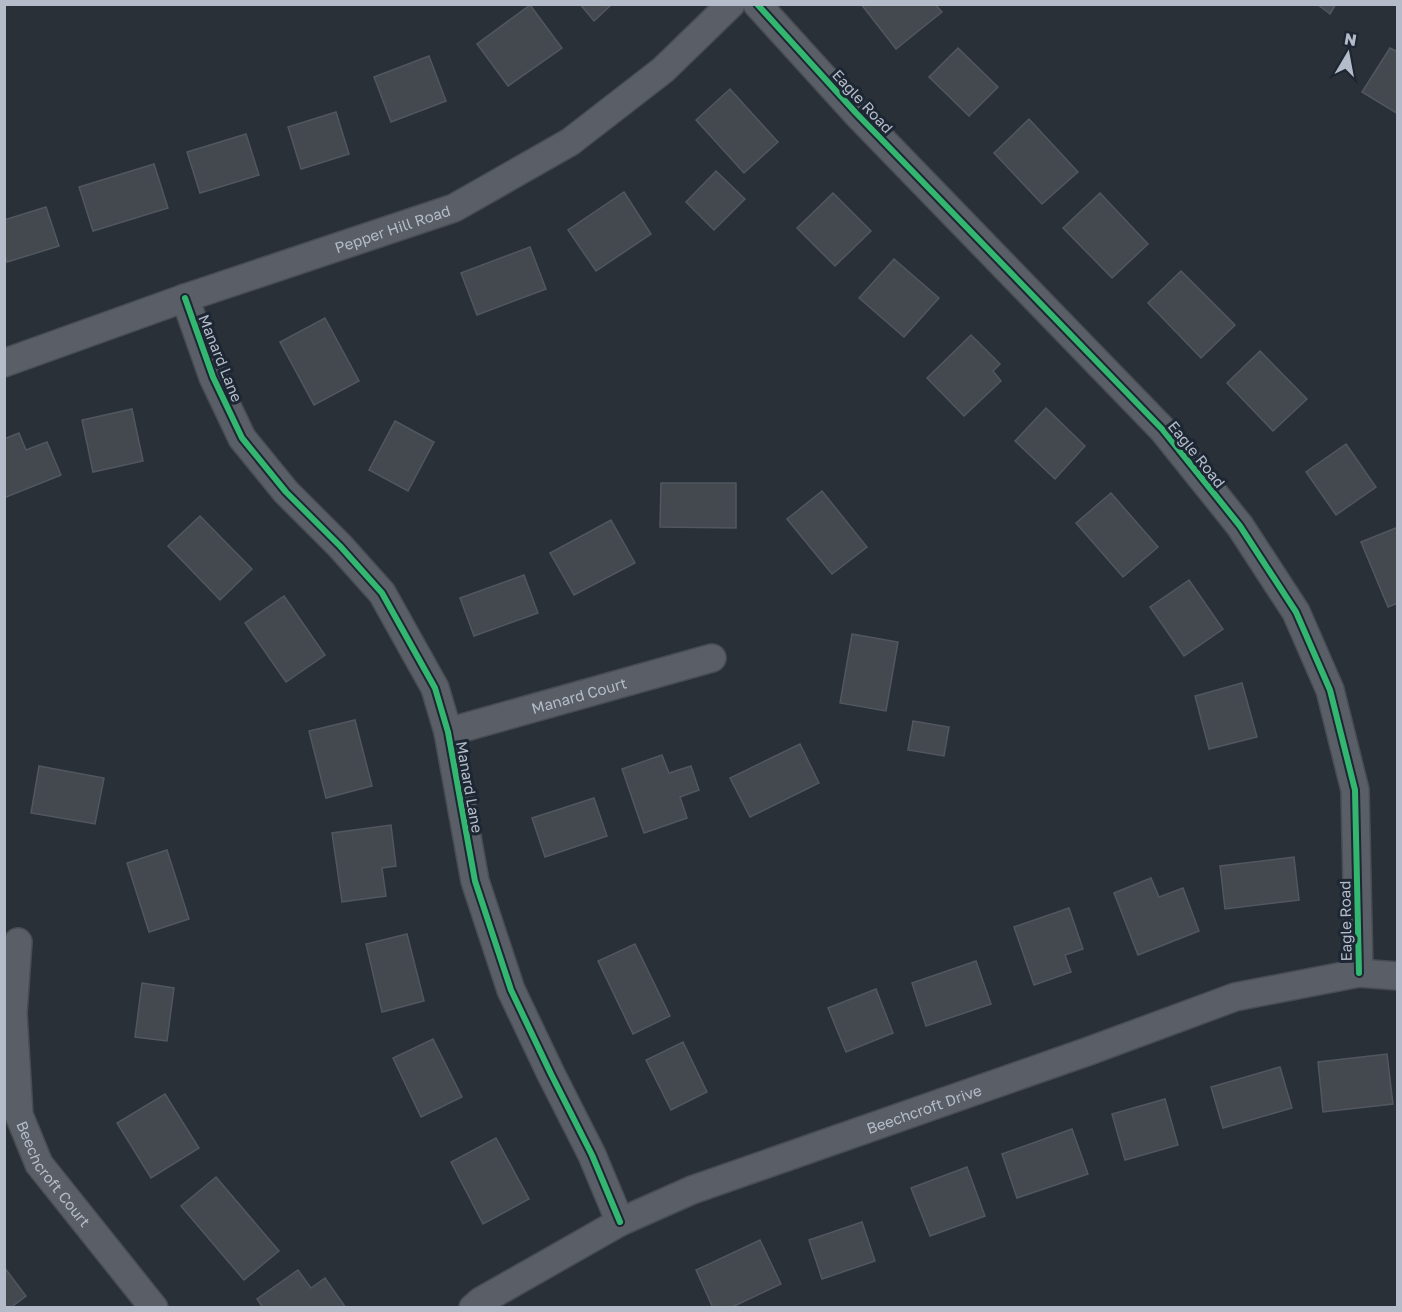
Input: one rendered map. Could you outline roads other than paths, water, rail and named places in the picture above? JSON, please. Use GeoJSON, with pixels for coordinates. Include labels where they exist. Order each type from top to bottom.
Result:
{"type":"FeatureCollection","features":[{"type":"Feature","properties":{"kind":"street","name":"Pepper Hill Road"},"geometry":{"type":"LineString","coordinates":[[4,363],[185,298],[454,208],[570,142],[663,70],[731,4]]}},
{"type":"Feature","properties":{"kind":"street","name":"Eagle Road"},"geometry":{"type":"LineString","coordinates":[[757,4],[856,113],[1162,430],[1240,526],[1296,612],[1330,690],[1355,790],[1359,973]]}},
{"type":"Feature","properties":{"kind":"street","name":"Manard Lane"},"geometry":{"type":"LineString","coordinates":[[185,298],[213,377],[242,438],[286,492],[340,546],[382,593],[435,688],[448,732],[475,881],[511,990],[592,1155],[620,1221]]}},
{"type":"Feature","properties":{"kind":"street","name":"Manard Court"},"geometry":{"type":"LineString","coordinates":[[448,732],[712,658]]}},
{"type":"Feature","properties":{"kind":"street","name":"Beechcroft Court"},"geometry":{"type":"LineString","coordinates":[[18,942],[13,1013],[19,1116],[39,1164],[154,1308]]}},
{"type":"Feature","properties":{"kind":"street","name":"Beechcroft Drive"},"geometry":{"type":"LineString","coordinates":[[479,1305],[620,1221],[692,1190],[1089,1051],[1235,997],[1359,973],[1398,976]]}}]}
